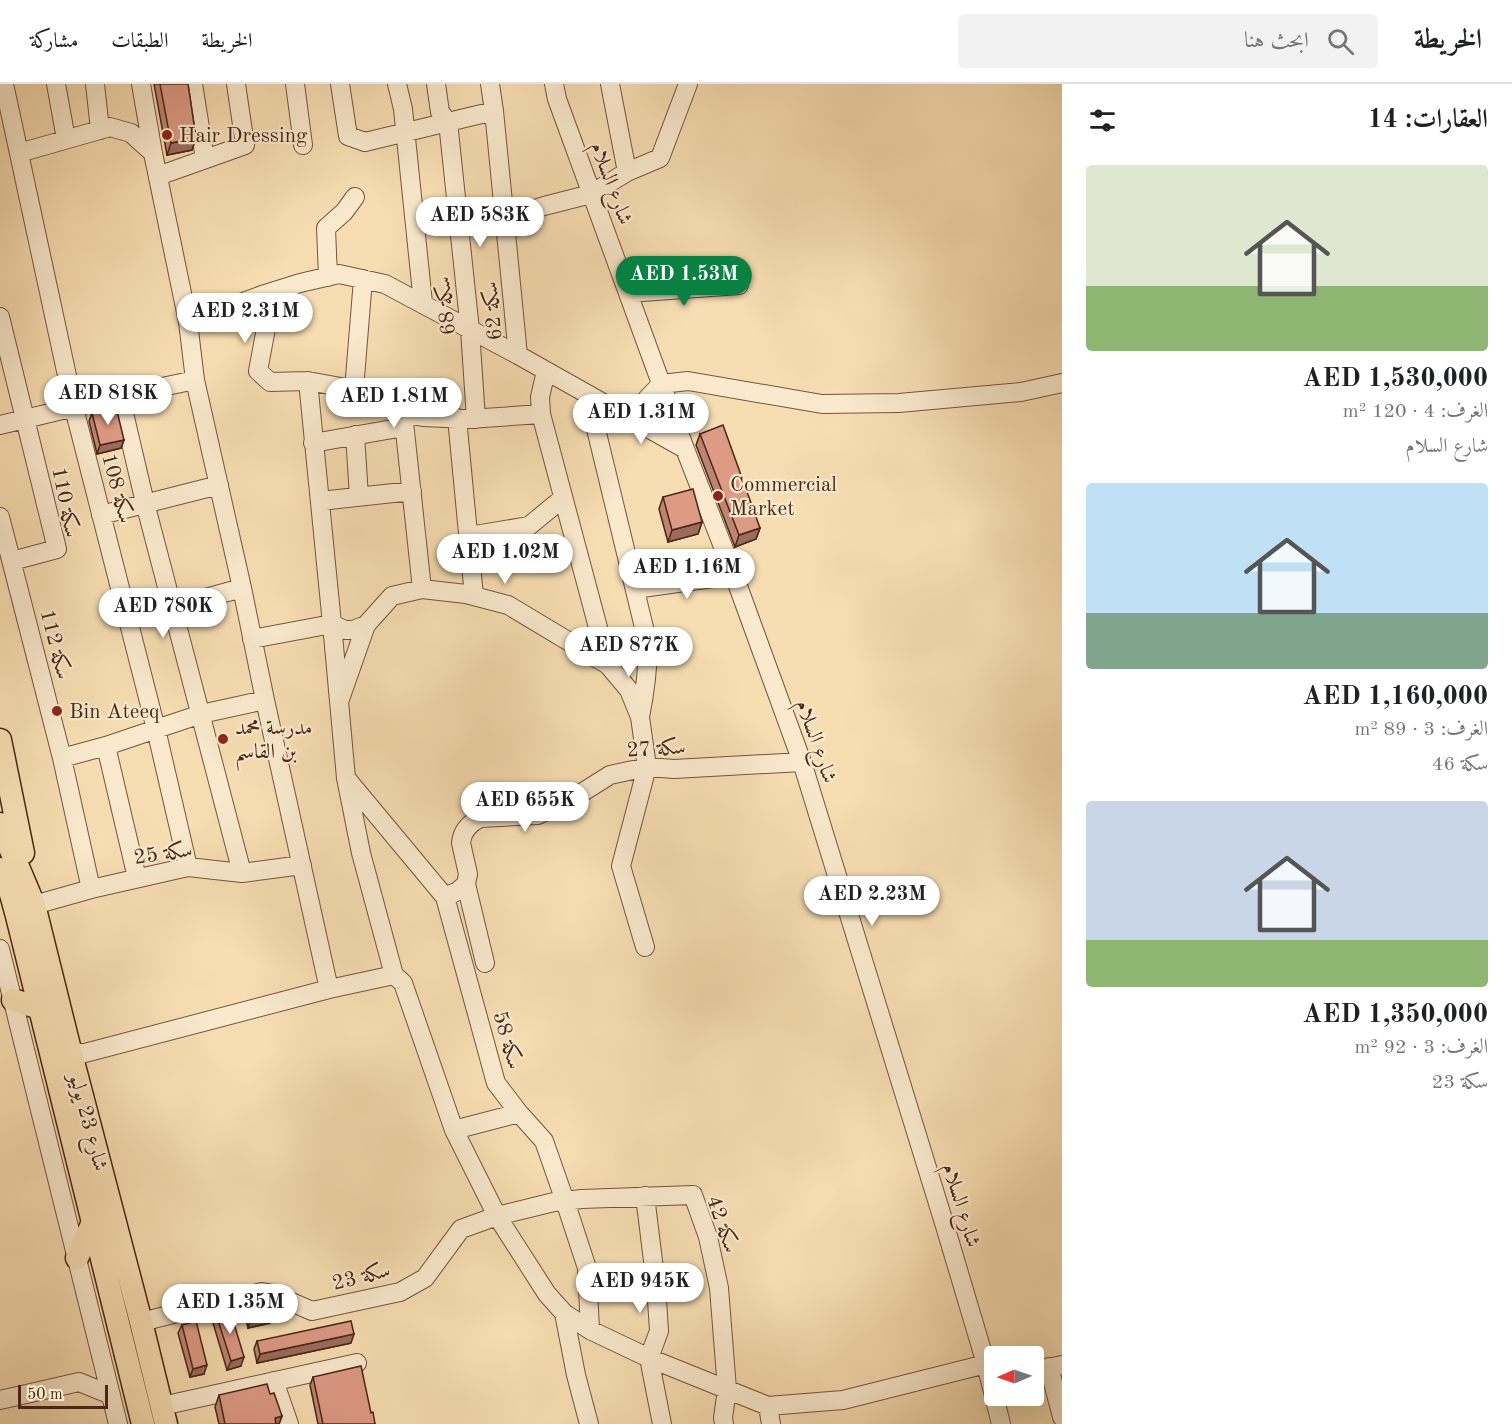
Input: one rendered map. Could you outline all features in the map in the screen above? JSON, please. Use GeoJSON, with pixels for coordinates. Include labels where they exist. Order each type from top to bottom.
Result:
{"type":"FeatureCollection","features":[{"type":"Feature","properties":{"kind":"main road"},"geometry":{"type":"LineString","coordinates":[[0,740],[34,905]]}},
{"type":"Feature","properties":{"kind":"main road","name":"شارع 23 يوليو"},"geometry":{"type":"LineString","coordinates":[[0,824],[34,905],[75,1056],[164,1415]]}},
{"type":"Feature","properties":{"kind":"main road","name":"شارع 23 يوليو"},"geometry":{"type":"LineString","coordinates":[[0,868],[40,1008],[143,1424]]}},
{"type":"Feature","properties":{"kind":"main road"},"geometry":{"type":"LineString","coordinates":[[13,999],[40,1008]]}},
{"type":"Feature","properties":{"kind":"main road"},"geometry":{"type":"LineString","coordinates":[[77,1258],[93,1222]]}},
{"type":"Feature","properties":{"kind":"street","name":"سكة 108"},"geometry":{"type":"LineString","coordinates":[[4,84],[74,408],[156,729],[188,867]]}},
{"type":"Feature","properties":{"kind":"street"},"geometry":{"type":"LineString","coordinates":[[56,84],[66,140]]}},
{"type":"Feature","properties":{"kind":"street"},"geometry":{"type":"LineString","coordinates":[[95,84],[100,130]]}},
{"type":"Feature","properties":{"kind":"street"},"geometry":{"type":"LineString","coordinates":[[141,84],[188,322],[195,380],[329,989]]}},
{"type":"Feature","properties":{"kind":"street"},"geometry":{"type":"LineString","coordinates":[[193,84],[205,159]]}},
{"type":"Feature","properties":{"kind":"street"},"geometry":{"type":"LineString","coordinates":[[158,176],[245,145],[236,84]]}},
{"type":"Feature","properties":{"kind":"street"},"geometry":{"type":"LineString","coordinates":[[295,84],[303,145]]}},
{"type":"Feature","properties":{"kind":"street"},"geometry":{"type":"LineString","coordinates":[[340,84],[348,136],[364,142],[494,111]]}},
{"type":"Feature","properties":{"kind":"street"},"geometry":{"type":"LineString","coordinates":[[397,84],[403,109],[423,303]]}},
{"type":"Feature","properties":{"kind":"street","name":"سكة 68"},"geometry":{"type":"LineString","coordinates":[[436,84],[440,112],[448,122],[470,330],[476,419]]}},
{"type":"Feature","properties":{"kind":"street","name":"سكة 62"},"geometry":{"type":"LineString","coordinates":[[490,84],[506,219],[518,356]]}},
{"type":"Feature","properties":{"kind":"street","name":"شارع السلام"},"geometry":{"type":"LineString","coordinates":[[554,84],[557,99],[684,449],[734,575],[802,762],[984,1354]]}},
{"type":"Feature","properties":{"kind":"street"},"geometry":{"type":"LineString","coordinates":[[610,84],[627,172]]}},
{"type":"Feature","properties":{"kind":"street"},"geometry":{"type":"LineString","coordinates":[[506,219],[591,194],[627,172],[660,158],[688,84]]}},
{"type":"Feature","properties":{"kind":"street"},"geometry":{"type":"LineString","coordinates":[[19,153],[110,127],[131,133],[153,153]]}},
{"type":"Feature","properties":{"kind":"street"},"geometry":{"type":"LineString","coordinates":[[328,277],[326,228],[344,212],[355,197]]}},
{"type":"Feature","properties":{"kind":"street"},"geometry":{"type":"LineString","coordinates":[[188,322],[265,294],[339,274],[385,284],[588,396],[624,409],[684,449]]}},
{"type":"Feature","properties":{"kind":"street"},"geometry":{"type":"LineString","coordinates":[[354,390],[363,279]]}},
{"type":"Feature","properties":{"kind":"street"},"geometry":{"type":"LineString","coordinates":[[628,293],[739,285]]}},
{"type":"Feature","properties":{"kind":"street"},"geometry":{"type":"LineString","coordinates":[[265,294],[267,322],[258,371],[263,378],[270,382],[308,381],[354,390],[364,393],[403,420],[422,589]]}},
{"type":"Feature","properties":{"kind":"street","name":"سكة 110"},"geometry":{"type":"LineString","coordinates":[[0,317],[57,549],[12,561]]}},
{"type":"Feature","properties":{"kind":"street"},"geometry":{"type":"LineString","coordinates":[[546,371],[540,397],[541,414],[608,665]]}},
{"type":"Feature","properties":{"kind":"street"},"geometry":{"type":"LineString","coordinates":[[0,425],[195,380]]}},
{"type":"Feature","properties":{"kind":"street"},"geometry":{"type":"LineString","coordinates":[[308,381],[346,778],[361,853],[394,975],[403,983],[454,1130],[498,1216],[547,1294],[564,1313],[590,1330],[649,1358],[768,1406],[843,1400],[984,1375]]}},
{"type":"Feature","properties":{"kind":"street"},"geometry":{"type":"LineString","coordinates":[[624,409],[644,402],[661,384],[688,381],[822,404],[899,403],[1021,392],[1062,382]]}},
{"type":"Feature","properties":{"kind":"street"},"geometry":{"type":"LineString","coordinates":[[120,396],[145,503],[242,873]]}},
{"type":"Feature","properties":{"kind":"street"},"geometry":{"type":"LineString","coordinates":[[588,396],[648,644],[646,684],[640,717]]}},
{"type":"Feature","properties":{"kind":"street"},"geometry":{"type":"LineString","coordinates":[[624,409],[660,407],[671,412]]}},
{"type":"Feature","properties":{"kind":"street"},"geometry":{"type":"LineString","coordinates":[[313,443],[355,435],[403,420],[423,417],[476,419],[541,414]]}},
{"type":"Feature","properties":{"kind":"street"},"geometry":{"type":"LineString","coordinates":[[457,418],[474,596]]}},
{"type":"Feature","properties":{"kind":"street"},"geometry":{"type":"LineString","coordinates":[[355,435],[359,497]]}},
{"type":"Feature","properties":{"kind":"street"},"geometry":{"type":"LineString","coordinates":[[101,514],[219,485]]}},
{"type":"Feature","properties":{"kind":"street"},"geometry":{"type":"LineString","coordinates":[[320,501],[412,491]]}},
{"type":"Feature","properties":{"kind":"street"},"geometry":{"type":"LineString","coordinates":[[469,536],[529,526],[563,498]]}},
{"type":"Feature","properties":{"kind":"street","name":"سكة 112"},"geometry":{"type":"LineString","coordinates":[[0,517],[62,758],[91,889]]}},
{"type":"Feature","properties":{"kind":"street"},"geometry":{"type":"LineString","coordinates":[[635,589],[734,575]]}},
{"type":"Feature","properties":{"kind":"street"},"geometry":{"type":"LineString","coordinates":[[173,607],[242,588]]}},
{"type":"Feature","properties":{"kind":"street"},"geometry":{"type":"LineString","coordinates":[[339,702],[366,625],[392,596],[422,589],[466,594],[508,604],[608,665],[629,690],[640,717],[647,767],[621,866],[645,947]]}},
{"type":"Feature","properties":{"kind":"street"},"geometry":{"type":"LineString","coordinates":[[252,639],[332,624],[345,630],[353,630],[366,625]]}},
{"type":"Feature","properties":{"kind":"street"},"geometry":{"type":"LineString","coordinates":[[62,758],[106,746],[201,714],[265,700]]}},
{"type":"Feature","properties":{"kind":"street"},"geometry":{"type":"LineString","coordinates":[[106,746],[137,878]]}},
{"type":"Feature","properties":{"kind":"street","name":"سكة 27"},"geometry":{"type":"LineString","coordinates":[[466,884],[468,874],[461,843],[462,838],[468,826],[480,818],[538,814],[575,797],[610,774],[647,767],[674,769],[802,762]]}},
{"type":"Feature","properties":{"kind":"street","name":"سكة 58"},"geometry":{"type":"LineString","coordinates":[[346,778],[445,897],[496,1083],[544,1141],[565,1201],[587,1268],[590,1330]]}},
{"type":"Feature","properties":{"kind":"street","name":"سكة 25"},"geometry":{"type":"LineString","coordinates":[[34,905],[91,889],[188,867],[242,873],[302,865]]}},
{"type":"Feature","properties":{"kind":"street"},"geometry":{"type":"LineString","coordinates":[[445,897],[466,884],[485,963]]}},
{"type":"Feature","properties":{"kind":"street"},"geometry":{"type":"LineString","coordinates":[[0,949],[118,1424]]}},
{"type":"Feature","properties":{"kind":"street"},"geometry":{"type":"LineString","coordinates":[[75,1056],[329,989],[394,975]]}},
{"type":"Feature","properties":{"kind":"street"},"geometry":{"type":"LineString","coordinates":[[454,1130],[519,1113]]}},
{"type":"Feature","properties":{"kind":"street","name":"سكة 42"},"geometry":{"type":"LineString","coordinates":[[498,1216],[554,1202],[693,1195],[708,1237],[718,1288],[727,1389],[724,1424]]}},
{"type":"Feature","properties":{"kind":"street"},"geometry":{"type":"LineString","coordinates":[[645,1196],[659,1331],[649,1358],[662,1424]]}},
{"type":"Feature","properties":{"kind":"street","name":"سكة 23"},"geometry":{"type":"LineString","coordinates":[[141,1322],[262,1292],[273,1294],[312,1311],[400,1292],[425,1278],[461,1229],[498,1216]]}},
{"type":"Feature","properties":{"kind":"street"},"geometry":{"type":"LineString","coordinates":[[564,1313],[576,1375],[589,1424]]}},
{"type":"Feature","properties":{"kind":"street"},"geometry":{"type":"LineString","coordinates":[[79,1382],[101,1355]]}},
{"type":"Feature","properties":{"kind":"street"},"geometry":{"type":"LineString","coordinates":[[164,1415],[274,1381],[357,1362]]}},
{"type":"Feature","properties":{"kind":"street"},"geometry":{"type":"LineString","coordinates":[[1048,1368],[1062,1417]]}},
{"type":"Feature","properties":{"kind":"street"},"geometry":{"type":"LineString","coordinates":[[274,1381],[289,1424]]}},
{"type":"Feature","properties":{"kind":"street"},"geometry":{"type":"LineString","coordinates":[[0,1400],[79,1382],[111,1395]]}},
{"type":"Feature","properties":{"kind":"street"},"geometry":{"type":"LineString","coordinates":[[768,1406],[771,1424]]}},
{"type":"Feature","properties":{"kind":"street","name":"شارع السلام"},"geometry":{"type":"LineString","coordinates":[[997,1406],[1001,1424]]}},
{"type":"Feature","properties":{"kind":"building"},"geometry":{"type":"Polygon","coordinates":[[[160,84],[188,84],[196,138],[171,143],[160,84]]]}},
{"type":"Feature","properties":{"kind":"building"},"geometry":{"type":"Polygon","coordinates":[[[116,407],[124,440],[100,445],[92,413],[116,407]]]}},
{"type":"Feature","properties":{"kind":"building"},"geometry":{"type":"Polygon","coordinates":[[[723,425],[760,528],[739,535],[700,434],[723,425]]]}},
{"type":"Feature","properties":{"kind":"building"},"geometry":{"type":"Polygon","coordinates":[[[693,489],[702,522],[672,530],[663,497],[693,489]]]}},
{"type":"Feature","properties":{"kind":"building"},"geometry":{"type":"Polygon","coordinates":[[[269,1305],[272,1317],[250,1322],[247,1310],[269,1305]]]}},
{"type":"Feature","properties":{"kind":"building"},"geometry":{"type":"Polygon","coordinates":[[[230,1310],[244,1357],[231,1361],[216,1314],[230,1310]]]}},
{"type":"Feature","properties":{"kind":"building"},"geometry":{"type":"Polygon","coordinates":[[[196,1321],[207,1365],[193,1369],[182,1325],[196,1321]]]}},
{"type":"Feature","properties":{"kind":"building"},"geometry":{"type":"Polygon","coordinates":[[[351,1321],[354,1334],[260,1354],[257,1341],[351,1321]]]}},
{"type":"Feature","properties":{"kind":"building"},"geometry":{"type":"Polygon","coordinates":[[[361,1366],[375,1424],[323,1424],[313,1377],[361,1366]]]}},
{"type":"Feature","properties":{"kind":"building"},"geometry":{"type":"Polygon","coordinates":[[[267,1384],[270,1394],[274,1393],[282,1416],[275,1418],[276,1424],[225,1424],[219,1395],[267,1384]]]}},
{"type":"Feature","properties":{"kind":"place","name":"Hair Dressing"},"geometry":{"type":"Point","coordinates":[167,135]}},
{"type":"Feature","properties":{"kind":"place","name":"Commercial Market"},"geometry":{"type":"Point","coordinates":[718,496]}},
{"type":"Feature","properties":{"kind":"place","name":"Bin Ateeq"},"geometry":{"type":"Point","coordinates":[57,711]}},
{"type":"Feature","properties":{"kind":"place","name":"مدرسة محمد بن القاسم"},"geometry":{"type":"Point","coordinates":[223,739]}}]}
